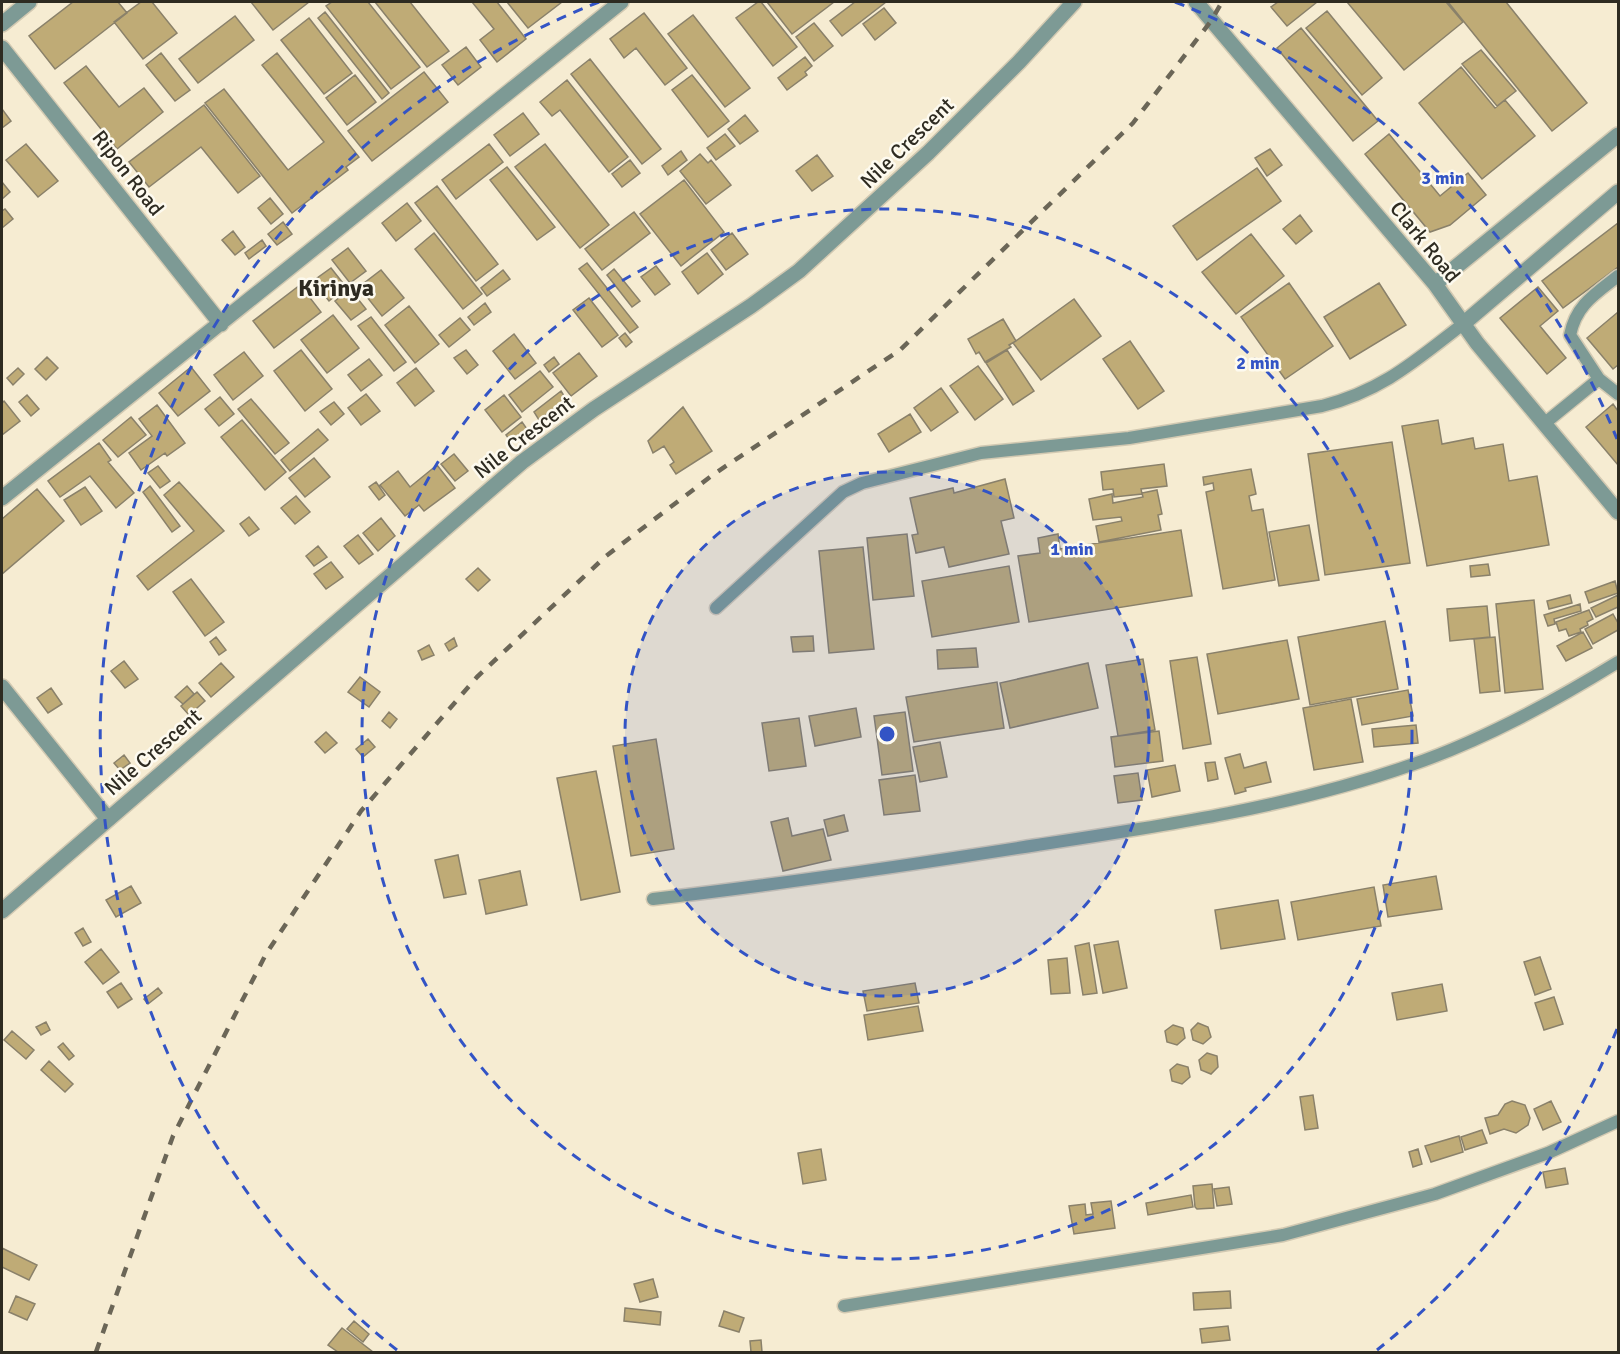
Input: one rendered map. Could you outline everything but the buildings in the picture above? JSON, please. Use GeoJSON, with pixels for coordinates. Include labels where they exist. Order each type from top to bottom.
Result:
{"type":"FeatureCollection","features":[{"type":"Feature","properties":{"kind":"street"},"geometry":{"type":"LineString","coordinates":[[2,24],[29,2]]}},
{"type":"Feature","properties":{"kind":"street"},"geometry":{"type":"LineString","coordinates":[[2,498],[621,2]]}},
{"type":"Feature","properties":{"kind":"street","name":"Nile Crescent"},"geometry":{"type":"LineString","coordinates":[[2,911],[522,462],[594,410],[751,306],[799,271],[928,153],[1019,62],[1074,2]]}},
{"type":"Feature","properties":{"kind":"street","name":"Clark Road"},"geometry":{"type":"LineString","coordinates":[[1196,2],[1435,284],[1463,324],[1618,512]]}},
{"type":"Feature","properties":{"kind":"street","name":"Ripon Road"},"geometry":{"type":"LineString","coordinates":[[2,48],[221,324]]}},
{"type":"Feature","properties":{"kind":"street"},"geometry":{"type":"LineString","coordinates":[[1435,284],[1618,135]]}},
{"type":"Feature","properties":{"kind":"street"},"geometry":{"type":"LineString","coordinates":[[1463,324],[1618,192]]}},
{"type":"Feature","properties":{"kind":"street"},"geometry":{"type":"LineString","coordinates":[[2,687],[108,819]]}},
{"type":"Feature","properties":{"kind":"lane"},"geometry":{"type":"LineString","coordinates":[[1618,276],[1586,301],[1573,318],[1570,336],[1599,379],[1618,394]]}},
{"type":"Feature","properties":{"kind":"lane"},"geometry":{"type":"LineString","coordinates":[[716,608],[843,492],[862,483],[981,453],[1129,438],[1322,406],[1354,398],[1394,377],[1463,324]]}},
{"type":"Feature","properties":{"kind":"lane"},"geometry":{"type":"LineString","coordinates":[[1545,423],[1599,379]]}},
{"type":"Feature","properties":{"kind":"lane"},"geometry":{"type":"LineString","coordinates":[[653,899],[753,887],[1134,830],[1293,799],[1412,765],[1501,726],[1569,692],[1618,662]]}},
{"type":"Feature","properties":{"kind":"lane"},"geometry":{"type":"LineString","coordinates":[[844,1306],[1283,1234],[1436,1194],[1548,1154],[1618,1121]]}},
{"type":"Feature","properties":{"kind":"railway"},"geometry":{"type":"LineString","coordinates":[[96,1352],[173,1136],[266,954],[361,811],[477,677],[606,556],[714,474],[900,350],[1133,123],[1211,21],[1222,2]]}},
{"type":"Feature","properties":{"kind":"district","name":"Kirinya"},"geometry":{"type":"Point","coordinates":[336,288]}}]}
